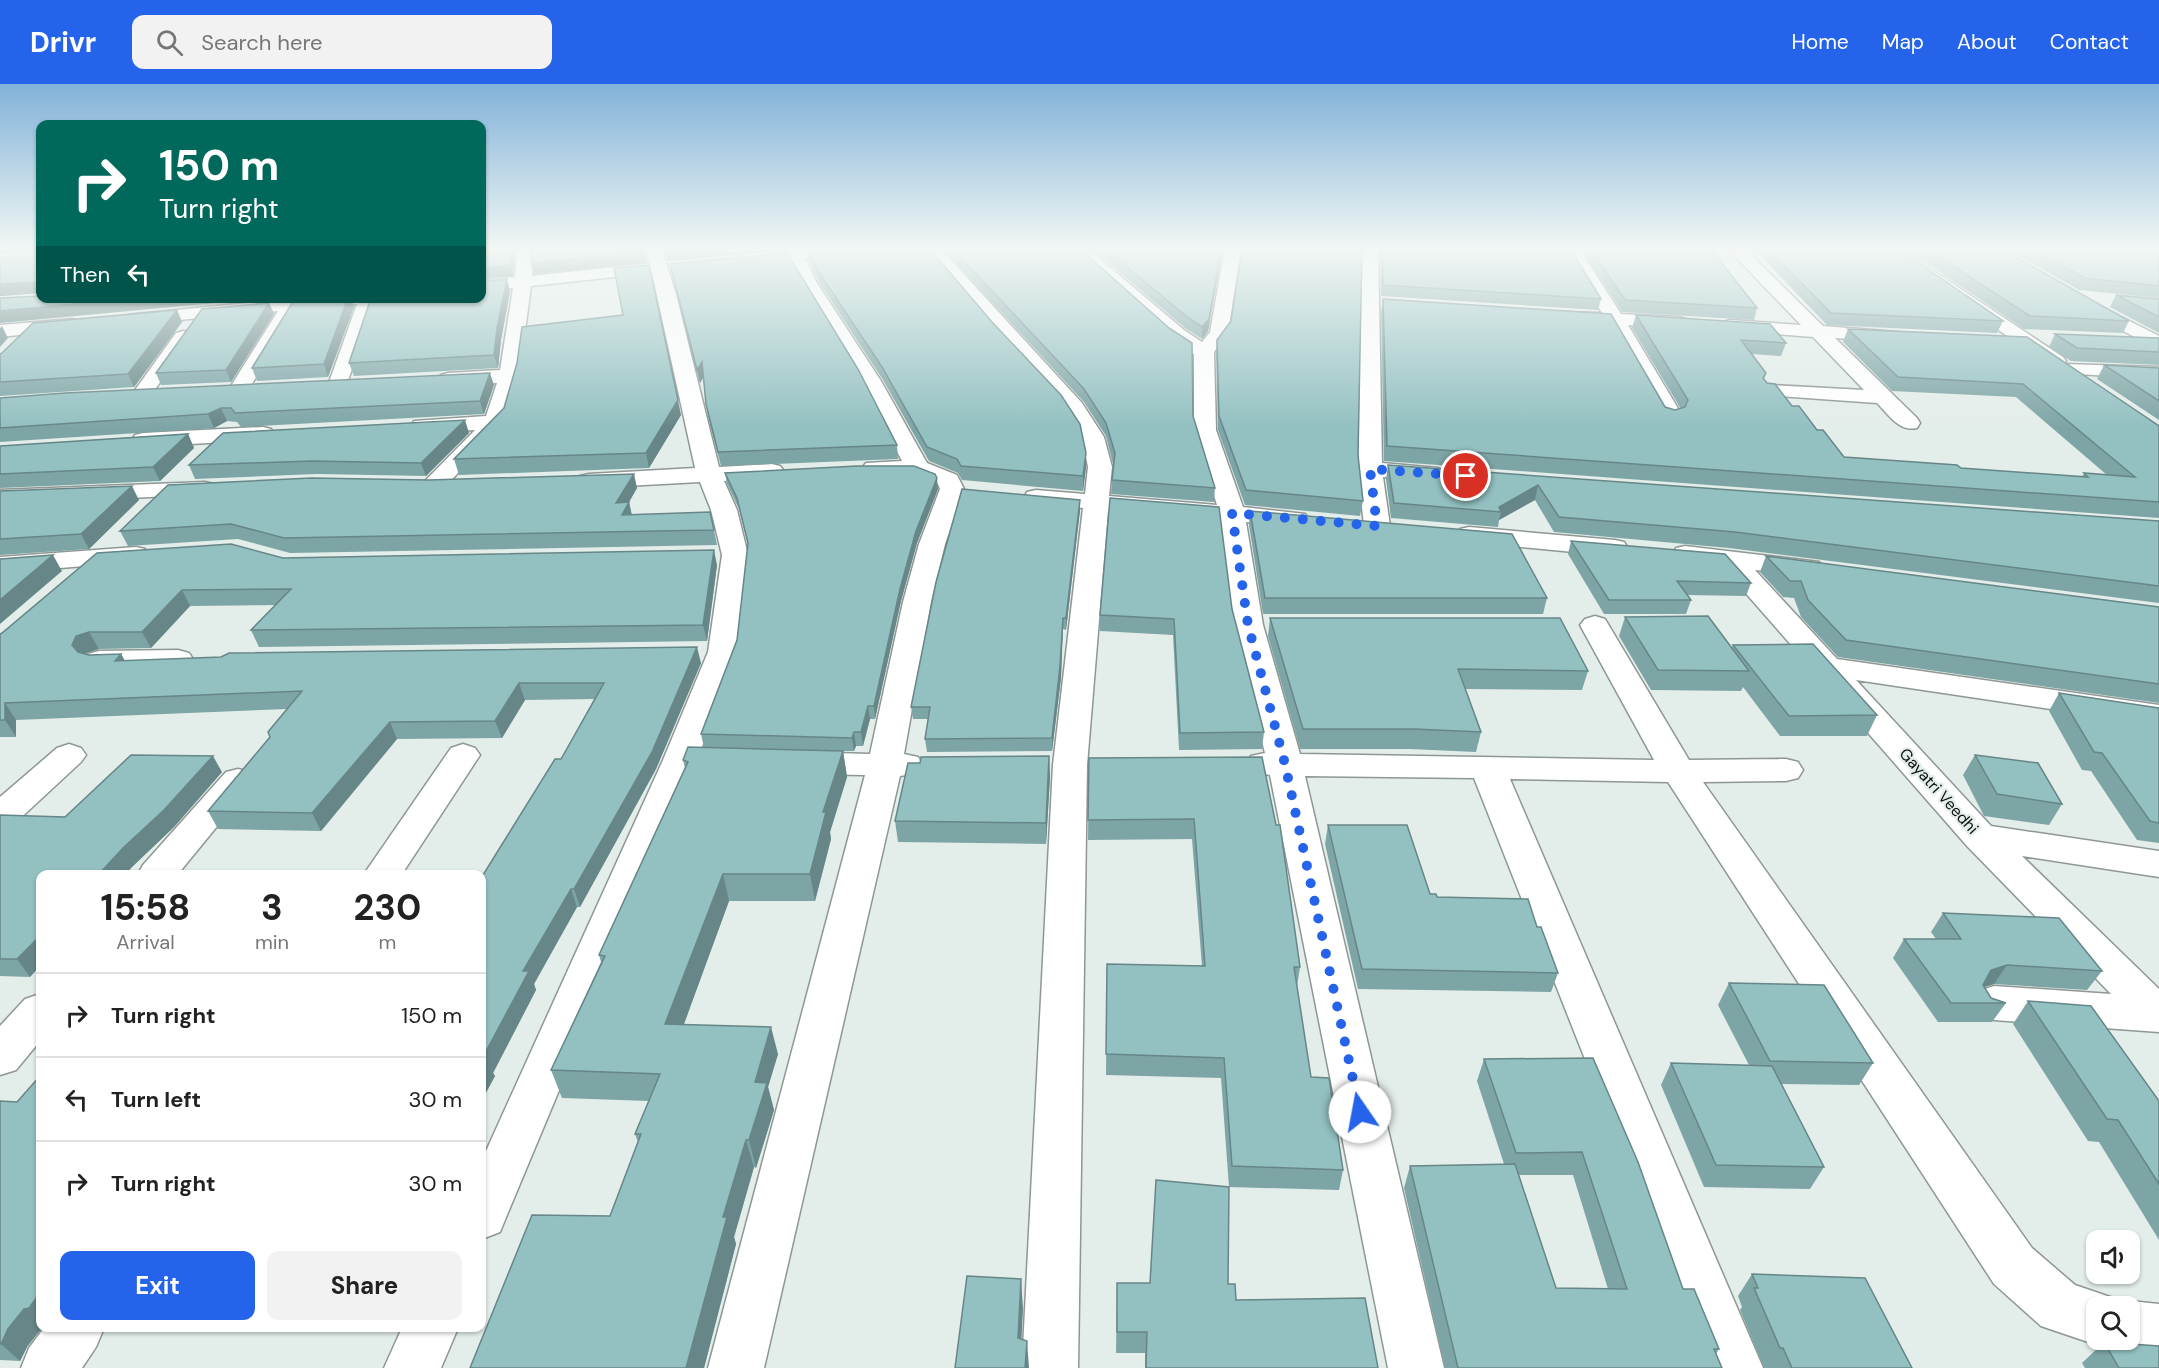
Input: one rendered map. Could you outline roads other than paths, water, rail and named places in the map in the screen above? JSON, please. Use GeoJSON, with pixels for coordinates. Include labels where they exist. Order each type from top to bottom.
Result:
{"type":"FeatureCollection","features":[{"type":"Feature","properties":{"kind":"street"},"geometry":{"type":"LineString","coordinates":[[164,317],[173,308]]}},
{"type":"Feature","properties":{"kind":"street"},"geometry":{"type":"LineString","coordinates":[[113,321],[268,308]]}},
{"type":"Feature","properties":{"kind":"street"},"geometry":{"type":"LineString","coordinates":[[72,580],[99,558],[222,436],[254,393],[289,308]]}},
{"type":"Feature","properties":{"kind":"street"},"geometry":{"type":"LineString","coordinates":[[338,385],[363,308]]}},
{"type":"Feature","properties":{"kind":"street"},"geometry":{"type":"LineString","coordinates":[[433,485],[495,422],[509,376],[519,308]]}},
{"type":"Feature","properties":{"kind":"street"},"geometry":{"type":"LineString","coordinates":[[486,1207],[697,760],[723,555],[724,510],[709,475],[696,429],[670,308]]}},
{"type":"Feature","properties":{"kind":"street"},"geometry":{"type":"LineString","coordinates":[[825,308],[871,381],[918,468]]}},
{"type":"Feature","properties":{"kind":"street"},"geometry":{"type":"LineString","coordinates":[[983,308],[1071,403],[1093,437],[1100,467],[1070,765],[1050,1368]]}},
{"type":"Feature","properties":{"kind":"street"},"geometry":{"type":"LineString","coordinates":[[1147,308],[1177,334],[1204,352]]}},
{"type":"Feature","properties":{"kind":"street"},"geometry":{"type":"LineString","coordinates":[[1223,308],[1219,333],[1204,352],[1205,430],[1232,513],[1260,625],[1285,764],[1416,1368]]}},
{"type":"Feature","properties":{"kind":"street"},"geometry":{"type":"LineString","coordinates":[[1377,526],[1370,469],[1382,308]]}},
{"type":"Feature","properties":{"kind":"street"},"geometry":{"type":"LineString","coordinates":[[1609,308],[1671,415]]}},
{"type":"Feature","properties":{"kind":"street"},"geometry":{"type":"LineString","coordinates":[[1793,308],[1909,423]]}},
{"type":"Feature","properties":{"kind":"street"},"geometry":{"type":"LineString","coordinates":[[1977,308],[2095,388]]}},
{"type":"Feature","properties":{"kind":"street"},"geometry":{"type":"LineString","coordinates":[[2093,308],[2158,344]]}},
{"type":"Feature","properties":{"kind":"street"},"geometry":{"type":"LineString","coordinates":[[142,394],[200,314]]}},
{"type":"Feature","properties":{"kind":"street"},"geometry":{"type":"LineString","coordinates":[[1545,314],[1910,337]]}},
{"type":"Feature","properties":{"kind":"street"},"geometry":{"type":"LineString","coordinates":[[0,332],[90,323]]}},
{"type":"Feature","properties":{"kind":"street"},"geometry":{"type":"LineString","coordinates":[[9,352],[32,329]]}},
{"type":"Feature","properties":{"kind":"street"},"geometry":{"type":"LineString","coordinates":[[1993,341],[2054,338]]}},
{"type":"Feature","properties":{"kind":"street"},"geometry":{"type":"LineString","coordinates":[[2111,341],[2158,344]]}},
{"type":"Feature","properties":{"kind":"street"},"geometry":{"type":"LineString","coordinates":[[2068,369],[2159,373]]}},
{"type":"Feature","properties":{"kind":"street"},"geometry":{"type":"LineString","coordinates":[[429,380],[509,376]]}},
{"type":"Feature","properties":{"kind":"street"},"geometry":{"type":"LineString","coordinates":[[317,386],[361,384]]}},
{"type":"Feature","properties":{"kind":"street"},"geometry":{"type":"LineString","coordinates":[[217,390],[254,393]]}},
{"type":"Feature","properties":{"kind":"street"},"geometry":{"type":"LineString","coordinates":[[1771,391],[1884,397]]}},
{"type":"Feature","properties":{"kind":"street"},"geometry":{"type":"LineString","coordinates":[[118,395],[163,393]]}},
{"type":"Feature","properties":{"kind":"street"},"geometry":{"type":"LineString","coordinates":[[400,428],[495,422]]}},
{"type":"Feature","properties":{"kind":"street"},"geometry":{"type":"LineString","coordinates":[[120,442],[281,434]]}},
{"type":"Feature","properties":{"kind":"street"},"geometry":{"type":"LineString","coordinates":[[736,1368],[885,765],[917,602],[932,544],[964,490],[948,480],[918,468],[847,468]]}},
{"type":"Feature","properties":{"kind":"street"},"geometry":{"type":"LineString","coordinates":[[556,483],[805,469]]}},
{"type":"Feature","properties":{"kind":"street"},"geometry":{"type":"LineString","coordinates":[[1370,469],[1454,475]]}},
{"type":"Feature","properties":{"kind":"street"},"geometry":{"type":"LineString","coordinates":[[398,484],[478,484]]}},
{"type":"Feature","properties":{"kind":"street"},"geometry":{"type":"LineString","coordinates":[[0,497],[237,488]]}},
{"type":"Feature","properties":{"kind":"street"},"geometry":{"type":"LineString","coordinates":[[1011,495],[1321,521]]}},
{"type":"Feature","properties":{"kind":"street"},"geometry":{"type":"LineString","coordinates":[[1448,532],[1729,558],[1833,571]]}},
{"type":"Feature","properties":{"kind":"street"},"geometry":{"type":"LineString","coordinates":[[0,565],[157,554]]}},
{"type":"Feature","properties":{"kind":"street","name":"Gayatri Veedhi"},"geometry":{"type":"LineString","coordinates":[[1729,558],[1980,837],[2158,1015]]}},
{"type":"Feature","properties":{"kind":"street"},"geometry":{"type":"LineString","coordinates":[[1598,625],[1678,771],[2013,1266],[2060,1306],[2086,1314]]}},
{"type":"Feature","properties":{"kind":"street"},"geometry":{"type":"LineString","coordinates":[[99,660],[204,659]]}},
{"type":"Feature","properties":{"kind":"street"},"geometry":{"type":"LineString","coordinates":[[1824,666],[2159,715]]}},
{"type":"Feature","properties":{"kind":"street"},"geometry":{"type":"LineString","coordinates":[[160,870],[261,753]]}},
{"type":"Feature","properties":{"kind":"street"},"geometry":{"type":"LineString","coordinates":[[0,816],[69,754]]}},
{"type":"Feature","properties":{"kind":"street"},"geometry":{"type":"LineString","coordinates":[[386,870],[463,755]]}},
{"type":"Feature","properties":{"kind":"street"},"geometry":{"type":"LineString","coordinates":[[771,762],[931,765]]}},
{"type":"Feature","properties":{"kind":"street"},"geometry":{"type":"LineString","coordinates":[[1237,764],[1488,769],[1786,770]]}},
{"type":"Feature","properties":{"kind":"street"},"geometry":{"type":"LineString","coordinates":[[1488,769],[1736,1368]]}},
{"type":"Feature","properties":{"kind":"street"},"geometry":{"type":"LineString","coordinates":[[1980,837],[2159,864]]}},
{"type":"Feature","properties":{"kind":"street"},"geometry":{"type":"LineString","coordinates":[[1994,1004],[2158,1015]]}},
{"type":"Feature","properties":{"kind":"street"},"geometry":{"type":"LineString","coordinates":[[0,1057],[36,1016]]}},
{"type":"Feature","properties":{"kind":"street"},"geometry":{"type":"LineString","coordinates":[[2140,1329],[2159,1331]]}},
{"type":"Feature","properties":{"kind":"street"},"geometry":{"type":"LineString","coordinates":[[49,1368],[74,1332]]}},
{"type":"Feature","properties":{"kind":"street"},"geometry":{"type":"LineString","coordinates":[[412,1368],[429,1332]]}}]}
